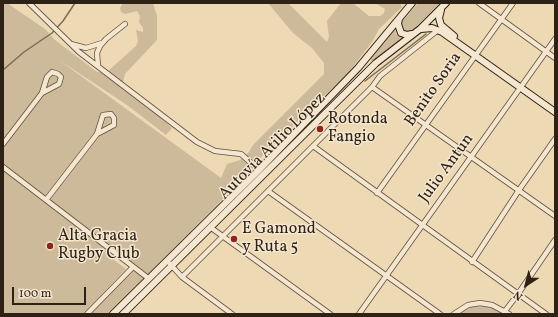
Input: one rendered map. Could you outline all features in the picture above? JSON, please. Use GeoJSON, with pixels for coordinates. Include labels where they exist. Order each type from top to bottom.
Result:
{"type":"FeatureCollection","features":[{"type":"Feature","properties":{"kind":"main road","name":"Autovía Atilio López"},"geometry":{"type":"LineString","coordinates":[[113,314],[259,170],[369,56],[412,3]]}},
{"type":"Feature","properties":{"kind":"main road","name":"Autovía Atilio López"},"geometry":{"type":"LineString","coordinates":[[123,314],[376,63],[420,29],[446,3]]}},
{"type":"Feature","properties":{"kind":"main road"},"geometry":{"type":"LineString","coordinates":[[441,8],[439,18],[441,25],[475,54]]}},
{"type":"Feature","properties":{"kind":"main road"},"geometry":{"type":"LineString","coordinates":[[400,18],[398,24],[401,33],[407,35],[413,34]]}},
{"type":"Feature","properties":{"kind":"main road"},"geometry":{"type":"LineString","coordinates":[[420,29],[432,28],[438,30],[555,107]]}},
{"type":"Feature","properties":{"kind":"main road"},"geometry":{"type":"LineString","coordinates":[[522,86],[555,112]]}},
{"type":"Feature","properties":{"kind":"street"},"geometry":{"type":"LineString","coordinates":[[29,3],[69,43],[197,142],[215,151],[241,154],[259,170]]}},
{"type":"Feature","properties":{"kind":"street"},"geometry":{"type":"LineString","coordinates":[[479,3],[555,58]]}},
{"type":"Feature","properties":{"kind":"street","name":"Benito Soria"},"geometry":{"type":"LineString","coordinates":[[377,193],[475,54],[513,3]]}},
{"type":"Feature","properties":{"kind":"street"},"geometry":{"type":"LineString","coordinates":[[98,66],[97,53],[102,44],[125,24]]}},
{"type":"Feature","properties":{"kind":"street"},"geometry":{"type":"LineString","coordinates":[[182,277],[372,87],[380,76],[438,30]]}},
{"type":"Feature","properties":{"kind":"street","name":"Julio Antun"},"geometry":{"type":"LineString","coordinates":[[359,314],[555,39]]}},
{"type":"Feature","properties":{"kind":"street"},"geometry":{"type":"LineString","coordinates":[[69,43],[86,48],[102,44]]}},
{"type":"Feature","properties":{"kind":"street"},"geometry":{"type":"LineString","coordinates":[[3,144],[42,92],[49,74],[52,72],[58,74],[60,77],[59,84],[42,92]]}},
{"type":"Feature","properties":{"kind":"street"},"geometry":{"type":"LineString","coordinates":[[372,87],[555,216]]}},
{"type":"Feature","properties":{"kind":"street"},"geometry":{"type":"LineString","coordinates":[[46,200],[97,134],[103,115],[111,114],[114,118],[114,125],[97,134]]}},
{"type":"Feature","properties":{"kind":"street"},"geometry":{"type":"LineString","coordinates":[[472,262],[519,190],[555,139]]}},
{"type":"Feature","properties":{"kind":"street"},"geometry":{"type":"LineString","coordinates":[[312,146],[546,314]]}},
{"type":"Feature","properties":{"kind":"street"},"geometry":{"type":"LineString","coordinates":[[3,167],[148,278]]}},
{"type":"Feature","properties":{"kind":"street"},"geometry":{"type":"LineString","coordinates":[[268,192],[440,314]]}},
{"type":"Feature","properties":{"kind":"street"},"geometry":{"type":"LineString","coordinates":[[210,227],[330,314]]}},
{"type":"Feature","properties":{"kind":"street"},"geometry":{"type":"LineString","coordinates":[[454,314],[468,305],[480,303],[492,305],[507,312],[555,240]]}},
{"type":"Feature","properties":{"kind":"street"},"geometry":{"type":"LineString","coordinates":[[167,260],[182,277],[230,313]]}},
{"type":"Feature","properties":{"kind":"street"},"geometry":{"type":"LineString","coordinates":[[87,314],[133,267]]}},
{"type":"Feature","properties":{"kind":"shaded area"},"geometry":{"type":"Polygon","coordinates":[[[3,3],[7,3],[45,29],[55,40],[97,72],[107,72],[136,46],[138,41],[136,30],[143,32],[143,28],[139,22],[140,16],[137,11],[125,14],[121,12],[120,8],[123,3],[153,3],[157,16],[157,40],[125,74],[123,82],[172,128],[166,135],[127,105],[59,60],[221,178],[227,164],[240,160],[249,152],[253,145],[324,74],[324,63],[312,48],[293,33],[268,3],[288,3],[327,42],[329,37],[327,21],[341,3],[354,4],[369,16],[380,16],[384,13],[385,9],[375,3],[400,3],[402,7],[379,29],[372,42],[348,73],[261,157],[218,204],[109,314],[90,314],[136,266],[116,250],[106,254],[126,269],[83,314],[3,314],[3,3]]]}},
{"type":"Feature","properties":{"kind":"shaded area"},"geometry":{"type":"Polygon","coordinates":[[[418,3],[440,3],[412,31],[408,33],[404,32],[401,23],[418,3]]]}},
{"type":"Feature","properties":{"kind":"shaded area"},"geometry":{"type":"Polygon","coordinates":[[[395,27],[396,34],[404,38],[373,63],[370,59],[395,27]]]}},
{"type":"Feature","properties":{"kind":"shaded area"},"geometry":{"type":"Polygon","coordinates":[[[483,306],[495,309],[503,314],[458,314],[470,307],[483,306]]]}},
{"type":"Feature","properties":{"kind":"waterway"},"geometry":{"type":"LineString","coordinates":[[3,70],[24,52],[52,33],[63,21],[75,3]]}},
{"type":"Feature","properties":{"kind":"waterway"},"geometry":{"type":"LineString","coordinates":[[365,81],[426,34]]}},
{"type":"Feature","properties":{"kind":"place","name":"Rotonda Fangio"},"geometry":{"type":"Point","coordinates":[320,129]}},
{"type":"Feature","properties":{"kind":"place","name":"E Gamond y Ruta 5"},"geometry":{"type":"Point","coordinates":[234,239]}},
{"type":"Feature","properties":{"kind":"place","name":"Alta Gracia Rugby Club"},"geometry":{"type":"Point","coordinates":[50,246]}}]}
